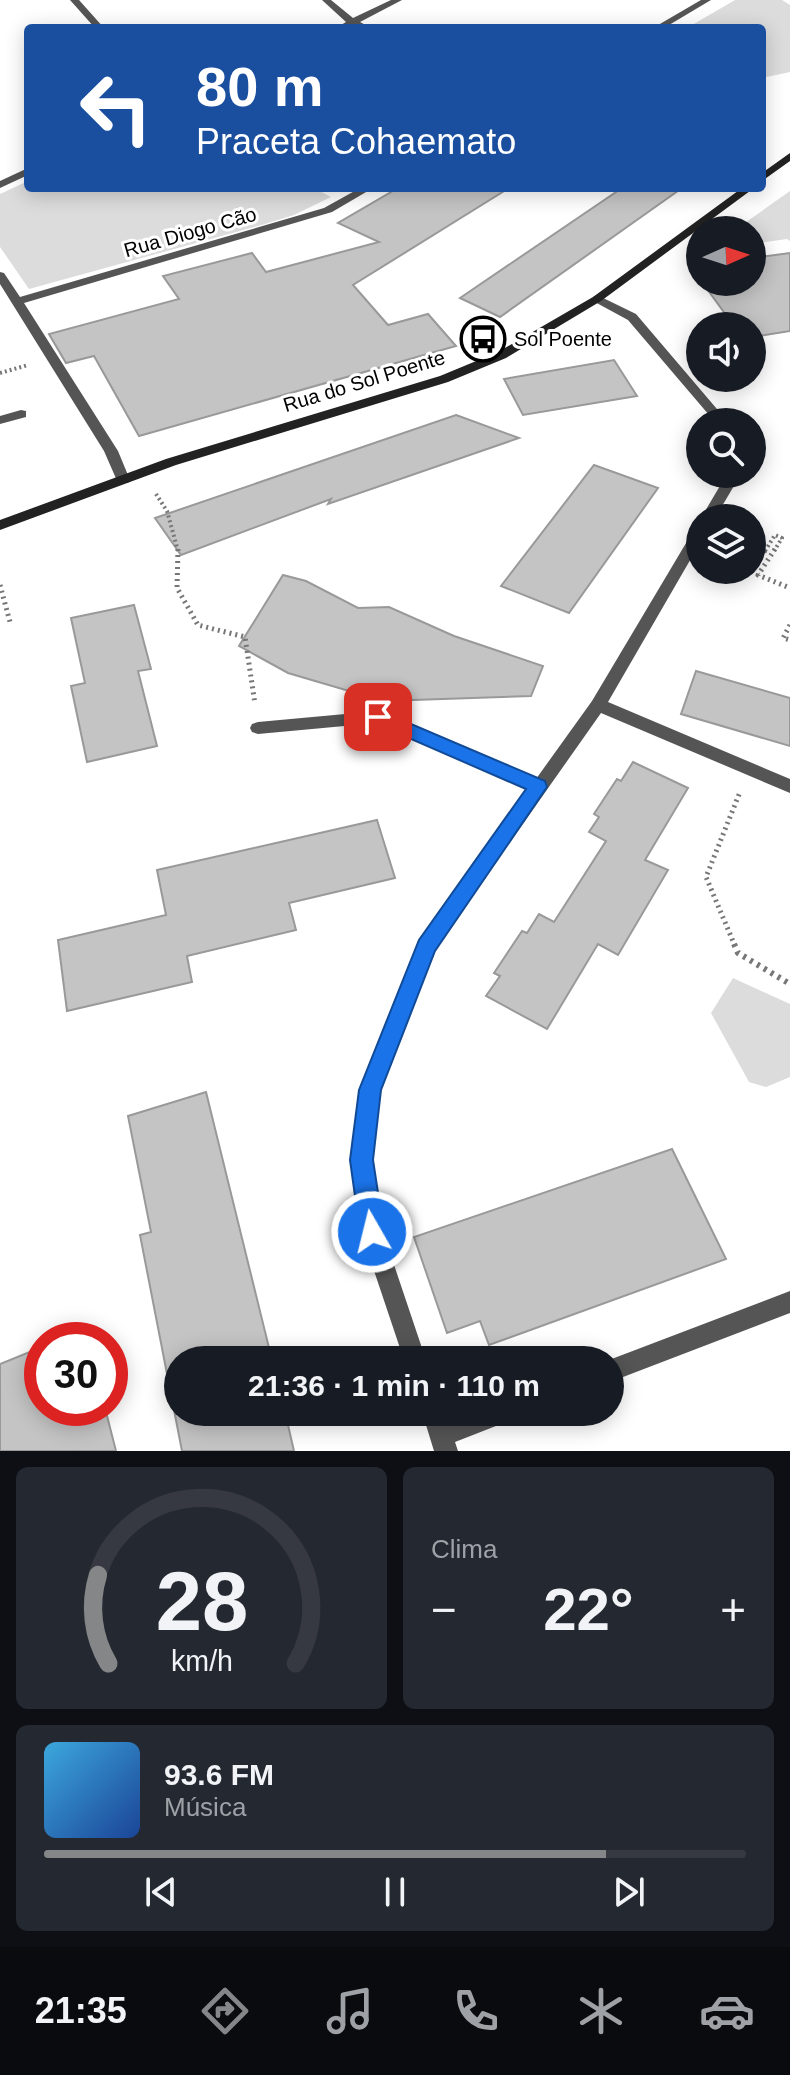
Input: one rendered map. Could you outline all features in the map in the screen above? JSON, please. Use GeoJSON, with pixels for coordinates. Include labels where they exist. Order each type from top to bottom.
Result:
{"type":"FeatureCollection","features":[{"type":"Feature","properties":{"kind":"street"},"geometry":{"type":"LineString","coordinates":[[74,0],[96,24]]}},
{"type":"Feature","properties":{"kind":"street"},"geometry":{"type":"LineString","coordinates":[[326,0],[357,24]]}},
{"type":"Feature","properties":{"kind":"street"},"geometry":{"type":"LineString","coordinates":[[348,24],[398,0]]}},
{"type":"Feature","properties":{"kind":"street"},"geometry":{"type":"LineString","coordinates":[[664,24],[707,0]]}},
{"type":"Feature","properties":{"kind":"street"},"geometry":{"type":"LineString","coordinates":[[766,174],[790,156]]}},
{"type":"Feature","properties":{"kind":"street"},"geometry":{"type":"LineString","coordinates":[[0,185],[24,173]]}},
{"type":"Feature","properties":{"kind":"street"},"geometry":{"type":"LineString","coordinates":[[352,192],[357,194]]}},
{"type":"Feature","properties":{"kind":"street","name":"Rua Diogo Cão"},"geometry":{"type":"LineString","coordinates":[[18,301],[328,210],[361,192]]}},
{"type":"Feature","properties":{"kind":"street","name":"Rua do Sol Poente"},"geometry":{"type":"LineString","coordinates":[[0,525],[142,473],[444,379],[502,355],[597,299],[744,192]]}},
{"type":"Feature","properties":{"kind":"street"},"geometry":{"type":"LineString","coordinates":[[0,275],[111,451],[123,480]]}},
{"type":"Feature","properties":{"kind":"street"},"geometry":{"type":"LineString","coordinates":[[597,299],[632,317],[710,408]]}},
{"type":"Feature","properties":{"kind":"street"},"geometry":{"type":"LineString","coordinates":[[0,420],[21,414]]}},
{"type":"Feature","properties":{"kind":"street"},"geometry":{"type":"LineString","coordinates":[[410,1346],[372,1232],[362,1160],[370,1090],[426,946],[598,705],[686,555]]}},
{"type":"Feature","properties":{"kind":"street"},"geometry":{"type":"LineString","coordinates":[[598,705],[790,786]]}},
{"type":"Feature","properties":{"kind":"street"},"geometry":{"type":"LineString","coordinates":[[258,728],[378,717],[538,787]]}},
{"type":"Feature","properties":{"kind":"street"},"geometry":{"type":"LineString","coordinates":[[624,1366],[790,1302]]}},
{"type":"Feature","properties":{"kind":"street"},"geometry":{"type":"LineString","coordinates":[[443,1444],[477,1426]]}},
{"type":"Feature","properties":{"kind":"path"},"geometry":{"type":"LineString","coordinates":[[142,473],[167,511],[178,544],[177,588],[198,625],[245,637],[258,728]]}},
{"type":"Feature","properties":{"kind":"path"},"geometry":{"type":"LineString","coordinates":[[766,549],[775,535],[782,538],[766,563]]}},
{"type":"Feature","properties":{"kind":"path"},"geometry":{"type":"LineString","coordinates":[[766,578],[790,588]]}},
{"type":"Feature","properties":{"kind":"path"},"geometry":{"type":"LineString","coordinates":[[0,585],[10,622]]}},
{"type":"Feature","properties":{"kind":"path"},"geometry":{"type":"LineString","coordinates":[[790,625],[783,638],[790,640]]}},
{"type":"Feature","properties":{"kind":"path"},"geometry":{"type":"LineString","coordinates":[[749,769],[706,877],[738,953],[790,984]]}},
{"type":"Feature","properties":{"kind":"shaded area"},"geometry":{"type":"Polygon","coordinates":[[[735,0],[782,0],[790,5],[790,72],[766,77],[766,24],[694,24],[735,0]]]}},
{"type":"Feature","properties":{"kind":"shaded area"},"geometry":{"type":"Polygon","coordinates":[[[24,183],[24,192],[322,192],[331,197],[294,215],[265,224],[29,289],[0,247],[0,194],[24,183]]]}},
{"type":"Feature","properties":{"kind":"shaded area"},"geometry":{"type":"Polygon","coordinates":[[[790,191],[790,241],[766,242],[766,216],[755,216],[790,191]]]}},
{"type":"Feature","properties":{"kind":"shaded area"},"geometry":{"type":"Polygon","coordinates":[[[733,978],[790,1004],[790,1077],[766,1087],[749,1082],[711,1013],[733,978]]]}},
{"type":"Feature","properties":{"kind":"building"},"geometry":{"type":"Polygon","coordinates":[[[391,192],[503,192],[353,285],[388,325],[428,314],[456,346],[139,436],[94,356],[66,363],[49,334],[179,299],[163,276],[252,253],[266,272],[379,242],[338,223],[391,192]]]}},
{"type":"Feature","properties":{"kind":"building"},"geometry":{"type":"Polygon","coordinates":[[[616,192],[676,192],[500,317],[460,298],[616,192]]]}},
{"type":"Feature","properties":{"kind":"building"},"geometry":{"type":"Polygon","coordinates":[[[790,253],[790,331],[766,335],[766,312],[724,312],[712,296],[766,296],[766,256],[790,253]]]}},
{"type":"Feature","properties":{"kind":"building"},"geometry":{"type":"Polygon","coordinates":[[[614,360],[637,396],[523,415],[504,379],[614,360]]]}},
{"type":"Feature","properties":{"kind":"building"},"geometry":{"type":"Polygon","coordinates":[[[456,415],[519,438],[328,504],[331,499],[181,555],[155,518],[456,415]]]}},
{"type":"Feature","properties":{"kind":"building"},"geometry":{"type":"Polygon","coordinates":[[[594,465],[658,488],[569,613],[501,586],[594,465]]]}},
{"type":"Feature","properties":{"kind":"building"},"geometry":{"type":"Polygon","coordinates":[[[283,575],[306,581],[358,608],[389,607],[454,636],[543,666],[531,696],[383,701],[288,673],[239,646],[283,575]]]}},
{"type":"Feature","properties":{"kind":"building"},"geometry":{"type":"Polygon","coordinates":[[[134,605],[151,669],[138,671],[157,746],[87,762],[71,686],[85,683],[71,618],[134,605]]]}},
{"type":"Feature","properties":{"kind":"building"},"geometry":{"type":"Polygon","coordinates":[[[696,671],[790,698],[790,746],[681,714],[696,671]]]}},
{"type":"Feature","properties":{"kind":"building"},"geometry":{"type":"Polygon","coordinates":[[[633,762],[688,788],[645,860],[668,870],[618,955],[598,944],[547,1029],[486,996],[500,976],[494,973],[522,931],[527,933],[539,914],[554,922],[606,841],[589,832],[599,817],[594,814],[617,779],[621,781],[633,762]]]}},
{"type":"Feature","properties":{"kind":"building"},"geometry":{"type":"Polygon","coordinates":[[[377,820],[395,878],[289,903],[296,930],[187,956],[192,982],[67,1011],[58,940],[166,915],[157,870],[377,820]]]}},
{"type":"Feature","properties":{"kind":"building"},"geometry":{"type":"Polygon","coordinates":[[[206,1092],[269,1346],[164,1346],[164,1358],[140,1235],[151,1232],[128,1116],[206,1092]]]}},
{"type":"Feature","properties":{"kind":"building"},"geometry":{"type":"Polygon","coordinates":[[[672,1149],[726,1259],[489,1345],[480,1321],[447,1333],[414,1237],[672,1149]]]}},
{"type":"Feature","properties":{"kind":"building"},"geometry":{"type":"Polygon","coordinates":[[[24,1354],[24,1426],[110,1426],[116,1451],[0,1451],[0,1364],[24,1354]]]}},
{"type":"Feature","properties":{"kind":"building"},"geometry":{"type":"Polygon","coordinates":[[[177,1426],[288,1426],[294,1451],[182,1451],[177,1426]]]}},
{"type":"Feature","properties":{"kind":"place","name":"Sol Poente"},"geometry":{"type":"Point","coordinates":[483,339]}},
{"type":"Feature","properties":{"kind":"route"},"geometry":{"type":"LineString","coordinates":[[372,1232],[362,1160],[370,1090],[426,946],[538,787],[378,717]]}}]}
